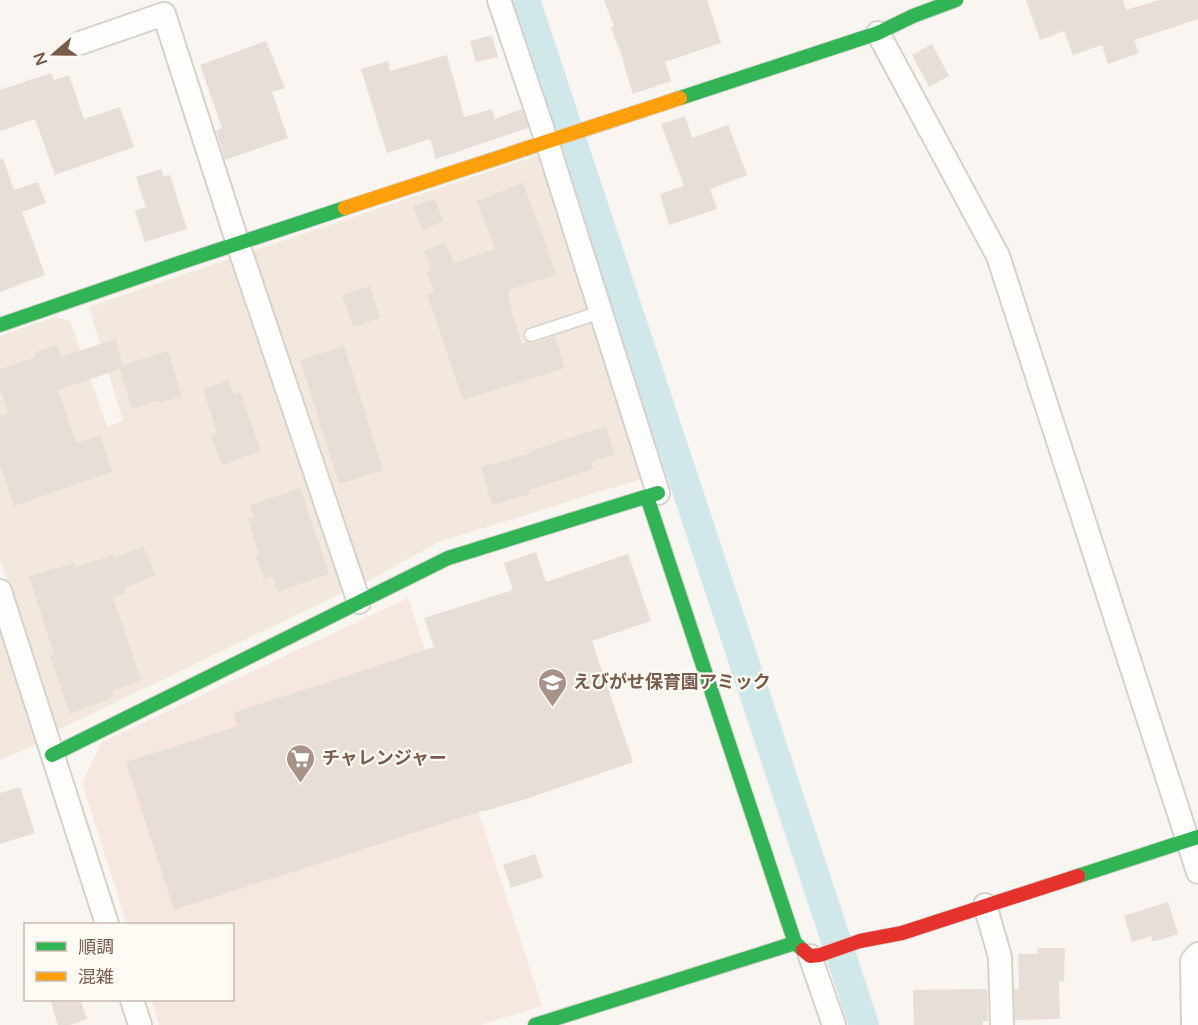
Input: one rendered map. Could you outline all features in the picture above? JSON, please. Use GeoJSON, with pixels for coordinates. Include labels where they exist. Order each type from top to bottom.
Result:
{"type":"FeatureCollection","features":[{"type":"Feature","properties":{"kind":"street"},"geometry":{"type":"LineString","coordinates":[[499,0],[601,312],[652,495],[834,1025]]}},
{"type":"Feature","properties":{"kind":"street"},"geometry":{"type":"LineString","coordinates":[[0,325],[878,33],[911,8],[956,0]]}},
{"type":"Feature","properties":{"kind":"street"},"geometry":{"type":"LineString","coordinates":[[80,43],[164,14],[238,244],[359,602]]}},
{"type":"Feature","properties":{"kind":"street"},"geometry":{"type":"LineString","coordinates":[[878,33],[998,256],[1193,839],[1198,872]]}},
{"type":"Feature","properties":{"kind":"street"},"geometry":{"type":"LineString","coordinates":[[52,755],[448,558],[652,495]]}},
{"type":"Feature","properties":{"kind":"street"},"geometry":{"type":"LineString","coordinates":[[0,591],[107,923]]}},
{"type":"Feature","properties":{"kind":"street"},"geometry":{"type":"LineString","coordinates":[[535,1025],[808,951],[902,933],[1193,839]]}},
{"type":"Feature","properties":{"kind":"street"},"geometry":{"type":"LineString","coordinates":[[985,905],[1000,957],[1002,1025]]}},
{"type":"Feature","properties":{"kind":"street"},"geometry":{"type":"LineString","coordinates":[[1193,1025],[1192,961],[1198,954]]}},
{"type":"Feature","properties":{"kind":"street"},"geometry":{"type":"LineString","coordinates":[[133,1001],[140,1025]]}},
{"type":"Feature","properties":{"kind":"lane"},"geometry":{"type":"LineString","coordinates":[[531,335],[601,312]]}},
{"type":"Feature","properties":{"kind":"shaded area"},"geometry":{"type":"Polygon","coordinates":[[[541,154],[647,477],[439,542],[361,585],[249,252],[541,154]]]}},
{"type":"Feature","properties":{"kind":"shaded area"},"geometry":{"type":"Polygon","coordinates":[[[234,257],[344,592],[56,731],[0,559],[0,336],[54,317],[70,321],[107,427],[123,421],[89,307],[234,257]]]}},
{"type":"Feature","properties":{"kind":"shaded area"},"geometry":{"type":"Polygon","coordinates":[[[408,598],[542,1006],[480,1025],[159,1025],[151,1001],[234,1001],[234,923],[127,923],[82,783],[102,742],[408,598]]]}},
{"type":"Feature","properties":{"kind":"shaded area"},"geometry":{"type":"Polygon","coordinates":[[[0,625],[39,743],[0,760],[0,625]]]}},
{"type":"Feature","properties":{"kind":"building"},"geometry":{"type":"Polygon","coordinates":[[[604,0],[707,0],[721,43],[665,62],[671,81],[633,94],[611,27],[614,26],[604,0]]]}},
{"type":"Feature","properties":{"kind":"building"},"geometry":{"type":"Polygon","coordinates":[[[1026,0],[1123,0],[1126,10],[1159,0],[1198,0],[1198,19],[1134,40],[1139,53],[1108,64],[1102,45],[1073,55],[1064,31],[1040,40],[1026,0]]]}},
{"type":"Feature","properties":{"kind":"building"},"geometry":{"type":"Polygon","coordinates":[[[492,35],[498,57],[476,62],[470,41],[492,35]]]}},
{"type":"Feature","properties":{"kind":"building"},"geometry":{"type":"Polygon","coordinates":[[[266,41],[285,88],[272,92],[288,138],[225,160],[216,131],[222,128],[200,65],[266,41]]]}},
{"type":"Feature","properties":{"kind":"building"},"geometry":{"type":"Polygon","coordinates":[[[932,44],[949,76],[929,87],[912,55],[932,44]]]}},
{"type":"Feature","properties":{"kind":"building"},"geometry":{"type":"Polygon","coordinates":[[[447,55],[464,117],[492,109],[495,119],[522,109],[528,128],[436,159],[430,139],[387,153],[361,69],[388,61],[390,71],[447,55]]]}},
{"type":"Feature","properties":{"kind":"building"},"geometry":{"type":"Polygon","coordinates":[[[51,73],[54,80],[69,75],[84,119],[120,107],[134,147],[55,175],[35,119],[0,131],[0,90],[51,73]]]}},
{"type":"Feature","properties":{"kind":"building"},"geometry":{"type":"Polygon","coordinates":[[[685,116],[692,138],[728,125],[747,175],[710,189],[717,209],[669,225],[660,194],[684,186],[661,124],[685,116]]]}},
{"type":"Feature","properties":{"kind":"building"},"geometry":{"type":"Polygon","coordinates":[[[0,159],[3,159],[14,190],[38,182],[46,203],[22,212],[45,275],[0,292],[0,159]]]}},
{"type":"Feature","properties":{"kind":"building"},"geometry":{"type":"Polygon","coordinates":[[[161,169],[164,177],[170,175],[187,229],[145,242],[135,211],[146,207],[136,177],[161,169]]]}},
{"type":"Feature","properties":{"kind":"building"},"geometry":{"type":"Polygon","coordinates":[[[523,183],[556,275],[508,290],[511,310],[522,344],[534,343],[555,336],[565,368],[463,400],[427,294],[434,292],[427,272],[432,270],[424,251],[445,242],[454,263],[495,249],[477,201],[523,183]]]}},
{"type":"Feature","properties":{"kind":"building"},"geometry":{"type":"Polygon","coordinates":[[[435,199],[443,221],[422,230],[413,206],[435,199]]]}},
{"type":"Feature","properties":{"kind":"building"},"geometry":{"type":"Polygon","coordinates":[[[370,286],[380,318],[353,327],[342,295],[370,286]]]}},
{"type":"Feature","properties":{"kind":"building"},"geometry":{"type":"Polygon","coordinates":[[[116,339],[122,365],[168,351],[182,396],[160,403],[159,400],[132,409],[120,369],[58,390],[76,443],[100,435],[112,472],[14,506],[0,464],[0,416],[8,413],[0,389],[0,369],[36,357],[35,352],[57,345],[61,357],[116,339]]]}},
{"type":"Feature","properties":{"kind":"building"},"geometry":{"type":"Polygon","coordinates":[[[344,346],[383,470],[339,484],[300,360],[344,346]]]}},
{"type":"Feature","properties":{"kind":"building"},"geometry":{"type":"Polygon","coordinates":[[[229,380],[233,394],[240,392],[261,451],[222,465],[211,435],[217,433],[203,389],[229,380]]]}},
{"type":"Feature","properties":{"kind":"building"},"geometry":{"type":"Polygon","coordinates":[[[606,426],[615,455],[591,462],[593,469],[529,490],[530,494],[492,505],[481,467],[531,453],[530,451],[606,426]]]}},
{"type":"Feature","properties":{"kind":"building"},"geometry":{"type":"Polygon","coordinates":[[[300,488],[329,574],[278,592],[272,576],[264,579],[256,556],[259,555],[248,519],[254,517],[250,505],[300,488]]]}},
{"type":"Feature","properties":{"kind":"building"},"geometry":{"type":"Polygon","coordinates":[[[143,546],[156,575],[124,588],[125,593],[113,597],[141,680],[112,691],[114,697],[70,714],[50,656],[54,655],[29,576],[74,563],[76,567],[113,555],[114,558],[143,546]]]}},
{"type":"Feature","properties":{"kind":"building"},"geometry":{"type":"Polygon","coordinates":[[[536,552],[546,582],[628,554],[651,621],[592,641],[633,762],[529,798],[174,910],[126,762],[237,726],[233,713],[434,647],[424,618],[513,590],[504,563],[536,552]]]}},
{"type":"Feature","properties":{"kind":"building"},"geometry":{"type":"Polygon","coordinates":[[[20,787],[35,833],[0,844],[0,793],[20,787]]]}},
{"type":"Feature","properties":{"kind":"building"},"geometry":{"type":"Polygon","coordinates":[[[535,854],[543,877],[511,888],[503,865],[535,854]]]}},
{"type":"Feature","properties":{"kind":"building"},"geometry":{"type":"Polygon","coordinates":[[[1168,902],[1178,934],[1153,942],[1151,936],[1132,942],[1124,916],[1168,902]]]}},
{"type":"Feature","properties":{"kind":"building"},"geometry":{"type":"Polygon","coordinates":[[[1037,948],[1065,948],[1064,982],[1059,981],[1060,1019],[1015,1020],[1014,989],[1019,989],[1018,954],[1038,954],[1037,948]]]}},
{"type":"Feature","properties":{"kind":"building"},"geometry":{"type":"Polygon","coordinates":[[[987,989],[988,1021],[983,1021],[983,1025],[914,1025],[913,990],[987,989]]]}},
{"type":"Feature","properties":{"kind":"building"},"geometry":{"type":"Polygon","coordinates":[[[51,1001],[81,1001],[87,1019],[70,1025],[58,1025],[51,1001]]]}},
{"type":"Feature","properties":{"kind":"waterway"},"geometry":{"type":"LineString","coordinates":[[525,0],[864,1025]]}},
{"type":"Feature","properties":{"kind":"traffic: fast"},"geometry":{"type":"LineString","coordinates":[[680,98],[878,33],[913,16],[956,0]]}},
{"type":"Feature","properties":{"kind":"traffic: fast"},"geometry":{"type":"LineString","coordinates":[[0,325],[345,208]]}},
{"type":"Feature","properties":{"kind":"traffic: fast"},"geometry":{"type":"LineString","coordinates":[[52,755],[448,558],[658,493]]}},
{"type":"Feature","properties":{"kind":"traffic: fast"},"geometry":{"type":"LineString","coordinates":[[647,497],[795,943],[803,950]]}},
{"type":"Feature","properties":{"kind":"traffic: fast"},"geometry":{"type":"LineString","coordinates":[[1078,876],[1198,837]]}},
{"type":"Feature","properties":{"kind":"traffic: fast"},"geometry":{"type":"LineString","coordinates":[[535,1025],[795,943]]}},
{"type":"Feature","properties":{"kind":"traffic: slow"},"geometry":{"type":"LineString","coordinates":[[345,208],[680,98]]}},
{"type":"Feature","properties":{"kind":"traffic: jam"},"geometry":{"type":"LineString","coordinates":[[803,950],[810,956],[820,955],[860,941],[902,933],[1078,876]]}},
{"type":"Feature","properties":{"kind":"place","name":"えびがせ保育園アミック"},"geometry":{"type":"Point","coordinates":[552,708]}},
{"type":"Feature","properties":{"kind":"place","name":"チャレンジャー"},"geometry":{"type":"Point","coordinates":[301,784]}}]}
